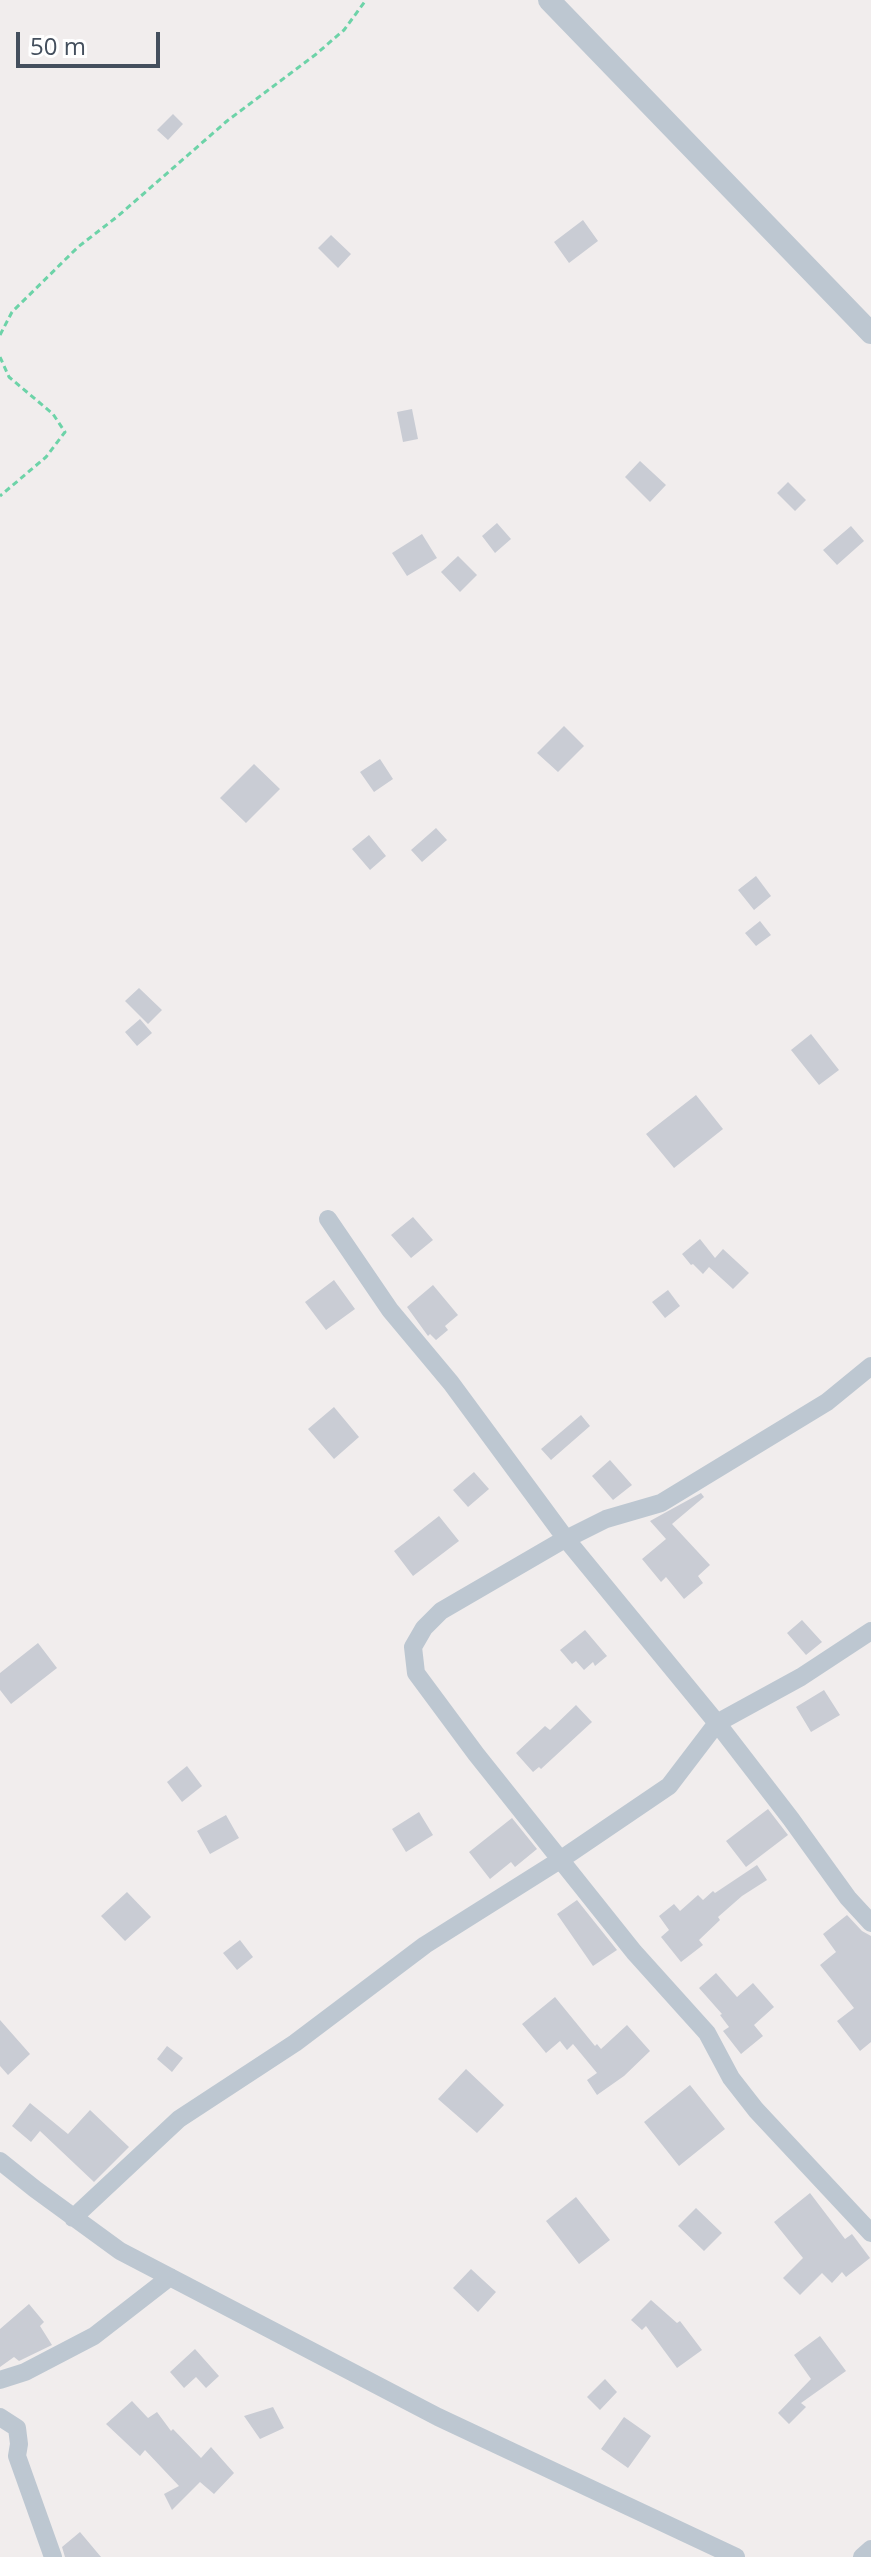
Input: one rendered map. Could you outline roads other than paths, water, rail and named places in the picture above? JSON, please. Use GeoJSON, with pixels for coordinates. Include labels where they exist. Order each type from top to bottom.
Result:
{"type":"FeatureCollection","features":[{"type":"Feature","properties":{"kind":"street"},"geometry":{"type":"LineString","coordinates":[[549,0],[871,333]]}},
{"type":"Feature","properties":{"kind":"street"},"geometry":{"type":"LineString","coordinates":[[328,1219],[390,1310],[451,1383],[566,1539],[717,1723],[848,1898],[871,1923]]}},
{"type":"Feature","properties":{"kind":"street"},"geometry":{"type":"LineString","coordinates":[[871,1366],[827,1402],[661,1503],[606,1519],[441,1611],[424,1628],[413,1647],[416,1673],[560,1860],[634,1952],[707,2033],[731,2078],[756,2110],[871,2233]]}},
{"type":"Feature","properties":{"kind":"street"},"geometry":{"type":"LineString","coordinates":[[73,2218],[179,2119],[295,2043],[425,1945],[560,1860],[669,1786],[717,1723],[801,1677],[871,1631]]}},
{"type":"Feature","properties":{"kind":"street"},"geometry":{"type":"LineString","coordinates":[[0,2161],[120,2251],[438,2417],[736,2557]]}},
{"type":"Feature","properties":{"kind":"street"},"geometry":{"type":"LineString","coordinates":[[0,2380],[25,2372],[94,2336],[170,2277]]}},
{"type":"Feature","properties":{"kind":"street"},"geometry":{"type":"LineString","coordinates":[[0,2417],[17,2428],[17,2456],[53,2557]]}},
{"type":"Feature","properties":{"kind":"street"},"geometry":{"type":"LineString","coordinates":[[862,2557],[871,2549]]}}]}
